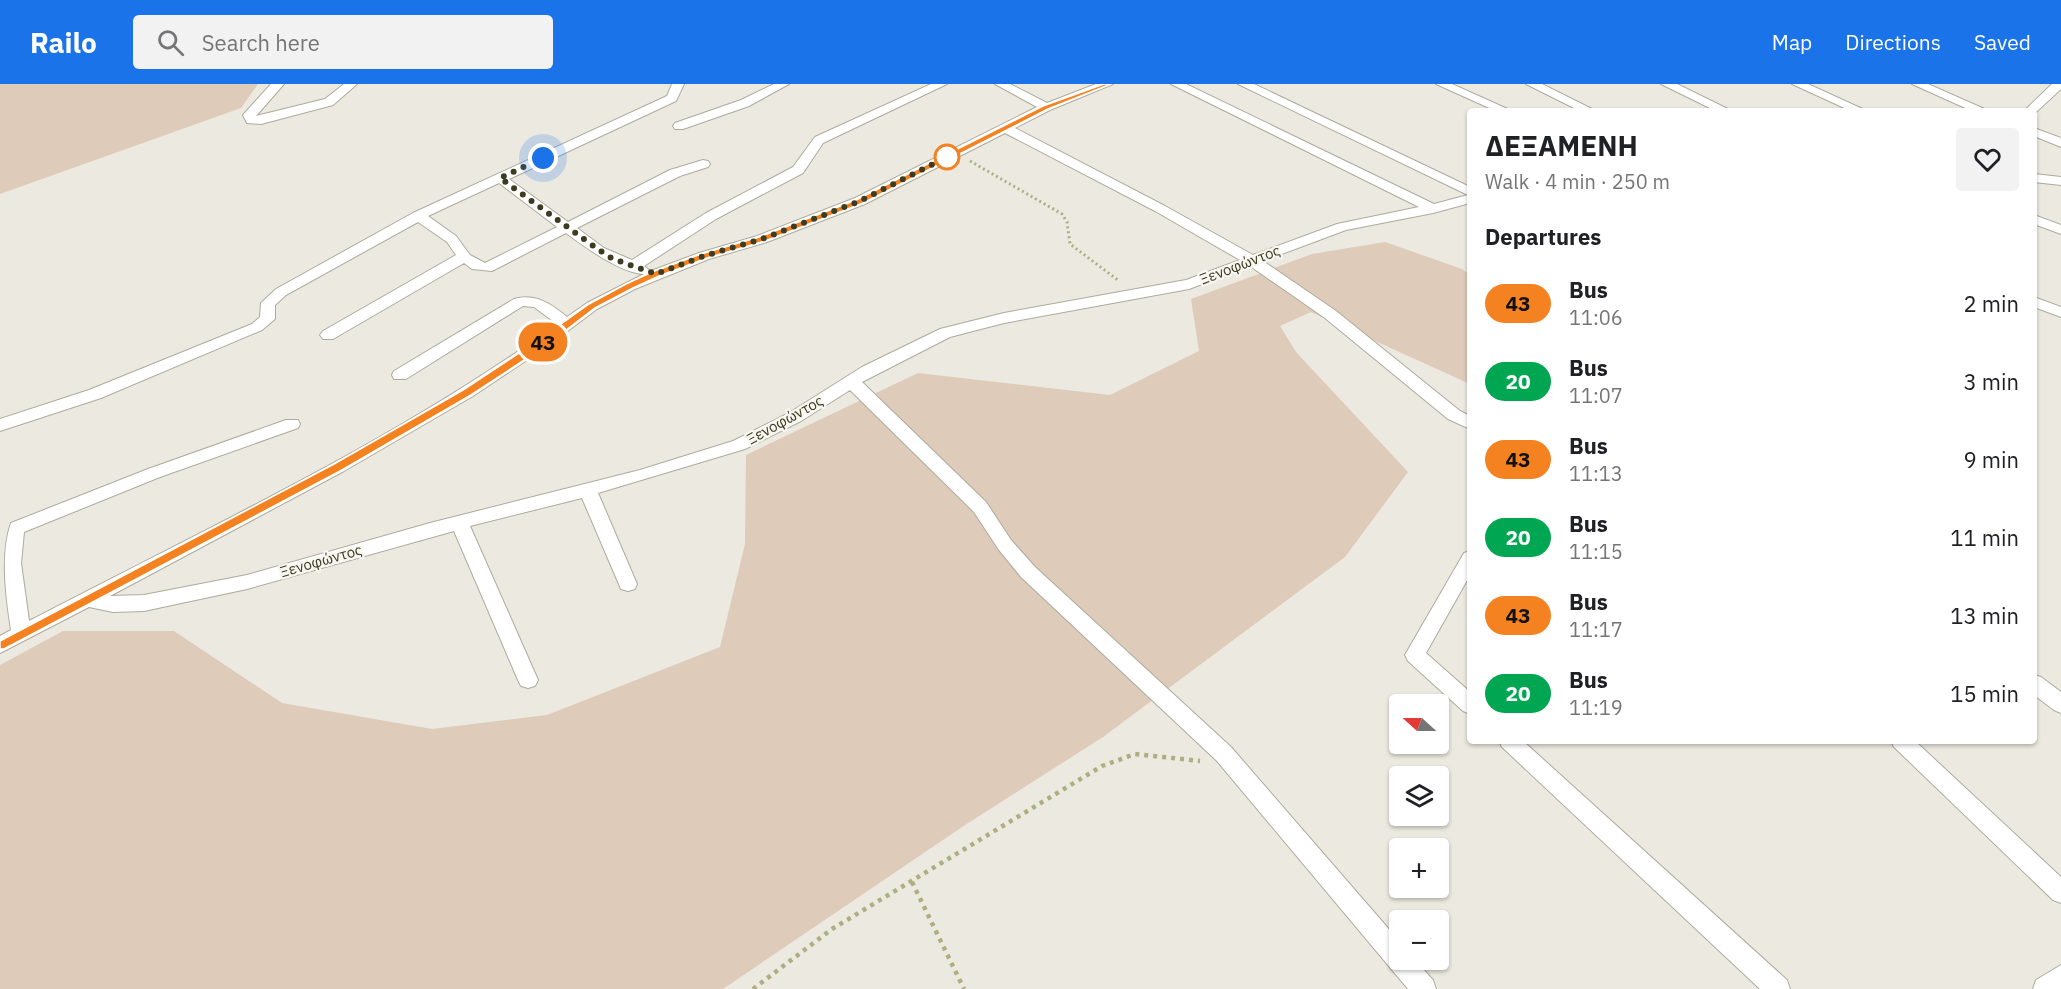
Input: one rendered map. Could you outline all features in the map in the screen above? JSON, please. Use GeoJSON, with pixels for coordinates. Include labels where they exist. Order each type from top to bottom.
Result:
{"type":"FeatureCollection","features":[{"type":"Feature","properties":{"kind":"street"},"geometry":{"type":"LineString","coordinates":[[278,84],[249,115],[251,120],[261,120],[323,104],[341,94],[351,84]]}},
{"type":"Feature","properties":{"kind":"street"},"geometry":{"type":"LineString","coordinates":[[0,425],[95,394],[257,327],[267,319],[268,303],[271,298],[418,216],[672,98],[678,84]]}},
{"type":"Feature","properties":{"kind":"street"},"geometry":{"type":"LineString","coordinates":[[679,126],[745,103],[783,84]]}},
{"type":"Feature","properties":{"kind":"street"},"geometry":{"type":"LineString","coordinates":[[632,267],[711,216],[798,170],[819,140],[941,84]]}},
{"type":"Feature","properties":{"kind":"street"},"geometry":{"type":"LineString","coordinates":[[1000,84],[1046,107]]}},
{"type":"Feature","properties":{"kind":"street"},"geometry":{"type":"LineString","coordinates":[[1177,84],[1274,114],[1467,191]]}},
{"type":"Feature","properties":{"kind":"street"},"geometry":{"type":"LineString","coordinates":[[1244,84],[1274,114],[1433,209]]}},
{"type":"Feature","properties":{"kind":"street"},"geometry":{"type":"LineString","coordinates":[[1442,84],[1499,108]]}},
{"type":"Feature","properties":{"kind":"street"},"geometry":{"type":"LineString","coordinates":[[1532,84],[1584,108]]}},
{"type":"Feature","properties":{"kind":"street"},"geometry":{"type":"LineString","coordinates":[[1667,84],[1719,108]]}},
{"type":"Feature","properties":{"kind":"street"},"geometry":{"type":"LineString","coordinates":[[1798,84],[1854,108]]}},
{"type":"Feature","properties":{"kind":"street"},"geometry":{"type":"LineString","coordinates":[[1919,84],[1976,108]]}},
{"type":"Feature","properties":{"kind":"street"},"geometry":{"type":"LineString","coordinates":[[2033,108],[2059,84]]}},
{"type":"Feature","properties":{"kind":"street"},"geometry":{"type":"LineString","coordinates":[[0,645],[348,462],[467,392],[592,306],[656,274],[704,256],[762,239],[860,201],[1004,127],[1046,107],[1102,85]]}},
{"type":"Feature","properties":{"kind":"street"},"geometry":{"type":"LineString","coordinates":[[1004,127],[1183,221],[1253,261],[1346,326],[1454,415],[1467,422]]}},
{"type":"Feature","properties":{"kind":"street"},"geometry":{"type":"LineString","coordinates":[[2037,133],[2061,143]]}},
{"type":"Feature","properties":{"kind":"street"},"geometry":{"type":"LineString","coordinates":[[418,216],[453,240],[462,249],[464,257],[477,266],[487,268],[675,173],[703,164]]}},
{"type":"Feature","properties":{"kind":"street"},"geometry":{"type":"LineString","coordinates":[[500,178],[606,255],[632,267],[656,274]]}},
{"type":"Feature","properties":{"kind":"street"},"geometry":{"type":"LineString","coordinates":[[2037,178],[2061,181]]}},
{"type":"Feature","properties":{"kind":"street","name":"Ξενοφώντος"},"geometry":{"type":"LineString","coordinates":[[87,599],[113,604],[144,603],[247,582],[641,476],[739,445],[795,417],[914,347],[969,325],[1189,284],[1342,227],[1467,200]]}},
{"type":"Feature","properties":{"kind":"street"},"geometry":{"type":"LineString","coordinates":[[2037,220],[2061,230]]}},
{"type":"Feature","properties":{"kind":"street"},"geometry":{"type":"LineString","coordinates":[[328,335],[464,257]]}},
{"type":"Feature","properties":{"kind":"street"},"geometry":{"type":"LineString","coordinates":[[400,375],[519,302],[531,300],[540,303],[567,324]]}},
{"type":"Feature","properties":{"kind":"street"},"geometry":{"type":"LineString","coordinates":[[2037,303],[2061,312]]}},
{"type":"Feature","properties":{"kind":"street"},"geometry":{"type":"LineString","coordinates":[[853,383],[980,507],[1005,544],[1028,572],[1233,766],[1424,989]]}},
{"type":"Feature","properties":{"kind":"street"},"geometry":{"type":"LineString","coordinates":[[21,634],[12,536],[17,528],[154,473],[292,424]]}},
{"type":"Feature","properties":{"kind":"street"},"geometry":{"type":"LineString","coordinates":[[587,489],[628,584]]}},
{"type":"Feature","properties":{"kind":"street"},"geometry":{"type":"LineString","coordinates":[[460,523],[528,680]]}},
{"type":"Feature","properties":{"kind":"street"},"geometry":{"type":"LineString","coordinates":[[1467,563],[1415,655],[1467,702]]}},
{"type":"Feature","properties":{"kind":"street"},"geometry":{"type":"LineString","coordinates":[[2037,685],[2061,704]]}},
{"type":"Feature","properties":{"kind":"street"},"geometry":{"type":"LineString","coordinates":[[1512,744],[1778,989]]}},
{"type":"Feature","properties":{"kind":"street"},"geometry":{"type":"LineString","coordinates":[[1904,744],[2061,892]]}},
{"type":"Feature","properties":{"kind":"street"},"geometry":{"type":"LineString","coordinates":[[2045,989],[2061,977]]}},
{"type":"Feature","properties":{"kind":"path"},"geometry":{"type":"LineString","coordinates":[[961,150],[971,163],[1012,183],[1062,214],[1066,222],[1070,244],[1137,294]]}},
{"type":"Feature","properties":{"kind":"path"},"geometry":{"type":"LineString","coordinates":[[753,989],[832,930],[1102,766],[1136,754],[1233,766]]}},
{"type":"Feature","properties":{"kind":"path"},"geometry":{"type":"LineString","coordinates":[[912,882],[964,989]]}},
{"type":"Feature","properties":{"kind":"shaded area"},"geometry":{"type":"Polygon","coordinates":[[[0,84],[258,84],[241,108],[0,194],[0,84]]]}},
{"type":"Feature","properties":{"kind":"shaded area"},"geometry":{"type":"Polygon","coordinates":[[[1385,242],[1467,273],[1467,383],[1311,312],[1280,326],[1296,352],[1408,472],[1345,557],[1103,737],[965,825],[723,989],[0,989],[0,665],[63,631],[174,631],[282,703],[432,729],[547,715],[720,647],[745,544],[746,455],[918,373],[1110,395],[1199,351],[1191,299],[1312,254],[1385,242]]]}},
{"type":"Feature","properties":{"kind":"bus line","name":"43"},"geometry":{"type":"LineString","coordinates":[[0,645],[338,467],[467,392],[540,344],[592,306],[630,286],[704,256],[762,239],[860,201],[1046,107],[1107,84]]}},
{"type":"Feature","properties":{"kind":"route"},"geometry":{"type":"LineString","coordinates":[[543,158],[500,178],[613,259],[656,274],[704,256],[762,239],[860,201],[947,157]]}}]}
